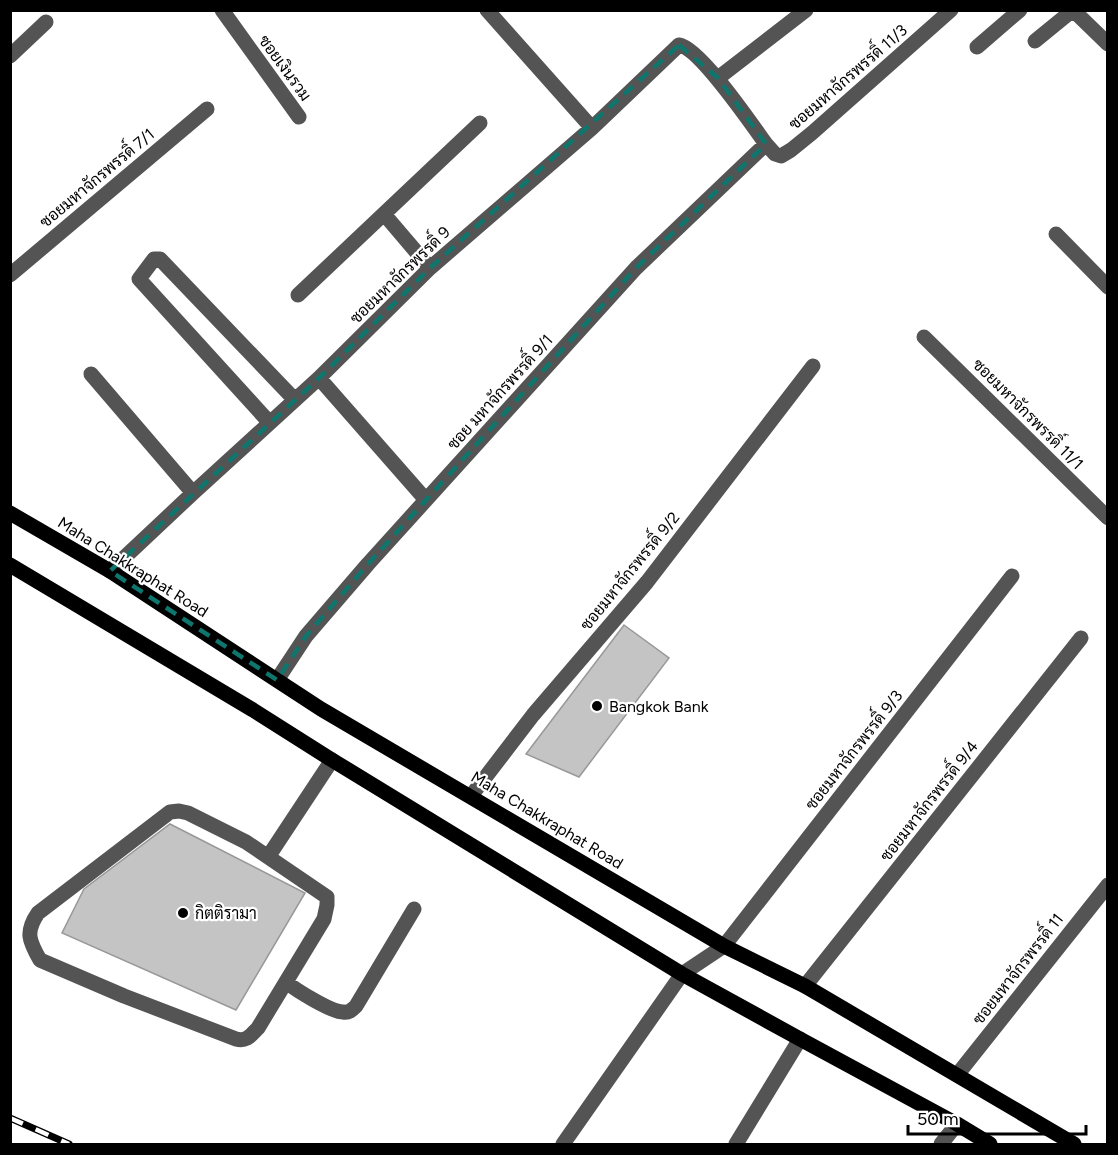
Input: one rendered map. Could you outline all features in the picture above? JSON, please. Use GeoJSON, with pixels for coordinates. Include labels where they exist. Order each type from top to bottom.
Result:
{"type":"FeatureCollection","features":[{"type":"Feature","properties":{"kind":"main road","name":"Maha Chakkraphat Road"},"geometry":{"type":"LineString","coordinates":[[10,513],[110,571],[321,709],[724,946],[805,986],[1074,1144]]}},
{"type":"Feature","properties":{"kind":"main road"},"geometry":{"type":"LineString","coordinates":[[10,566],[253,710],[682,974],[990,1144]]}},
{"type":"Feature","properties":{"kind":"street","name":"ซอยเงินรวม"},"geometry":{"type":"LineString","coordinates":[[222,10],[299,117]]}},
{"type":"Feature","properties":{"kind":"street"},"geometry":{"type":"LineString","coordinates":[[487,10],[592,128]]}},
{"type":"Feature","properties":{"kind":"street"},"geometry":{"type":"LineString","coordinates":[[718,78],[806,10]]}},
{"type":"Feature","properties":{"kind":"street","name":"ซอยมหาจักรพรรดิ์ 11/3"},"geometry":{"type":"LineString","coordinates":[[766,144],[779,156],[791,150],[951,10]]}},
{"type":"Feature","properties":{"kind":"street"},"geometry":{"type":"LineString","coordinates":[[977,47],[1020,10]]}},
{"type":"Feature","properties":{"kind":"street"},"geometry":{"type":"LineString","coordinates":[[1035,41],[1073,10],[1107,44]]}},
{"type":"Feature","properties":{"kind":"street"},"geometry":{"type":"LineString","coordinates":[[10,56],[46,22]]}},
{"type":"Feature","properties":{"kind":"street","name":"ซอยมหาจักรพรรดิ์ 9"},"geometry":{"type":"LineString","coordinates":[[110,571],[319,378],[430,268],[592,128],[679,45],[687,47],[718,78],[766,144]]}},
{"type":"Feature","properties":{"kind":"street","name":"ซอยมหาจักรพรรดิ์ 7/1"},"geometry":{"type":"LineString","coordinates":[[10,275],[207,109]]}},
{"type":"Feature","properties":{"kind":"street"},"geometry":{"type":"LineString","coordinates":[[298,295],[480,123]]}},
{"type":"Feature","properties":{"kind":"street","name":"ซอย มหาจักรพรรดิ์ 9/1"},"geometry":{"type":"LineString","coordinates":[[277,680],[306,636],[636,268],[766,144]]}},
{"type":"Feature","properties":{"kind":"street"},"geometry":{"type":"LineString","coordinates":[[384,214],[430,268]]}},
{"type":"Feature","properties":{"kind":"street"},"geometry":{"type":"LineString","coordinates":[[1056,234],[1107,286]]}},
{"type":"Feature","properties":{"kind":"street"},"geometry":{"type":"LineString","coordinates":[[269,422],[139,279],[154,259],[160,259],[295,400]]}},
{"type":"Feature","properties":{"kind":"street","name":"ซอยมหาจักรพรรดิ์ 11/1"},"geometry":{"type":"LineString","coordinates":[[924,337],[1107,518]]}},
{"type":"Feature","properties":{"kind":"street","name":"ซอยมหาจักรพรรดิ์ 9/2"},"geometry":{"type":"LineString","coordinates":[[471,796],[533,715],[647,582],[813,366]]}},
{"type":"Feature","properties":{"kind":"street"},"geometry":{"type":"LineString","coordinates":[[91,374],[193,493]]}},
{"type":"Feature","properties":{"kind":"street"},"geometry":{"type":"LineString","coordinates":[[319,378],[426,500]]}},
{"type":"Feature","properties":{"kind":"street","name":"ซอยมหาจักรพรรดิ์ 9/3"},"geometry":{"type":"LineString","coordinates":[[682,974],[724,946],[1012,576]]}},
{"type":"Feature","properties":{"kind":"street","name":"ซอยมหาจักรพรรดิ์ 9/4"},"geometry":{"type":"LineString","coordinates":[[805,986],[1081,638]]}},
{"type":"Feature","properties":{"kind":"street"},"geometry":{"type":"LineString","coordinates":[[268,857],[332,760]]}},
{"type":"Feature","properties":{"kind":"street"},"geometry":{"type":"LineString","coordinates":[[179,811],[188,813],[246,842],[327,897],[324,919],[286,982],[258,1028],[248,1039],[241,1040],[124,996],[40,960],[33,948],[29,933],[38,913],[170,812],[179,811]]}},
{"type":"Feature","properties":{"kind":"street","name":"ซอยมหาจักรพรรดิ์ 11"},"geometry":{"type":"LineString","coordinates":[[957,1075],[1107,885]]}},
{"type":"Feature","properties":{"kind":"street"},"geometry":{"type":"LineString","coordinates":[[286,982],[296,990],[334,1010],[345,1013],[351,1011],[414,909]]}},
{"type":"Feature","properties":{"kind":"street"},"geometry":{"type":"LineString","coordinates":[[563,1144],[682,974]]}},
{"type":"Feature","properties":{"kind":"street"},"geometry":{"type":"LineString","coordinates":[[735,1144],[800,1039]]}},
{"type":"Feature","properties":{"kind":"street"},"geometry":{"type":"LineString","coordinates":[[941,1144],[957,1124]]}},
{"type":"Feature","properties":{"kind":"highlighted area"},"geometry":{"type":"Polygon","coordinates":[[[679,45],[718,78],[766,144],[636,268],[368,564],[306,636],[277,680],[110,571],[319,378],[430,268],[679,45]]]}},
{"type":"Feature","properties":{"kind":"building","name":"Bangkok Bank"},"geometry":{"type":"Polygon","coordinates":[[[624,625],[669,658],[579,777],[526,754],[624,625]]]}},
{"type":"Feature","properties":{"kind":"building","name":"กิตติรามา"},"geometry":{"type":"Polygon","coordinates":[[[170,824],[305,893],[236,1010],[62,933],[84,889],[170,824]]]}},
{"type":"Feature","properties":{"kind":"railway"},"geometry":{"type":"LineString","coordinates":[[10,1118],[69,1144]]}},
{"type":"Feature","properties":{"kind":"place","name":"Bangkok Bank"},"geometry":{"type":"Point","coordinates":[597,706]}},
{"type":"Feature","properties":{"kind":"place","name":"กิตติรามา"},"geometry":{"type":"Point","coordinates":[183,913]}}]}
